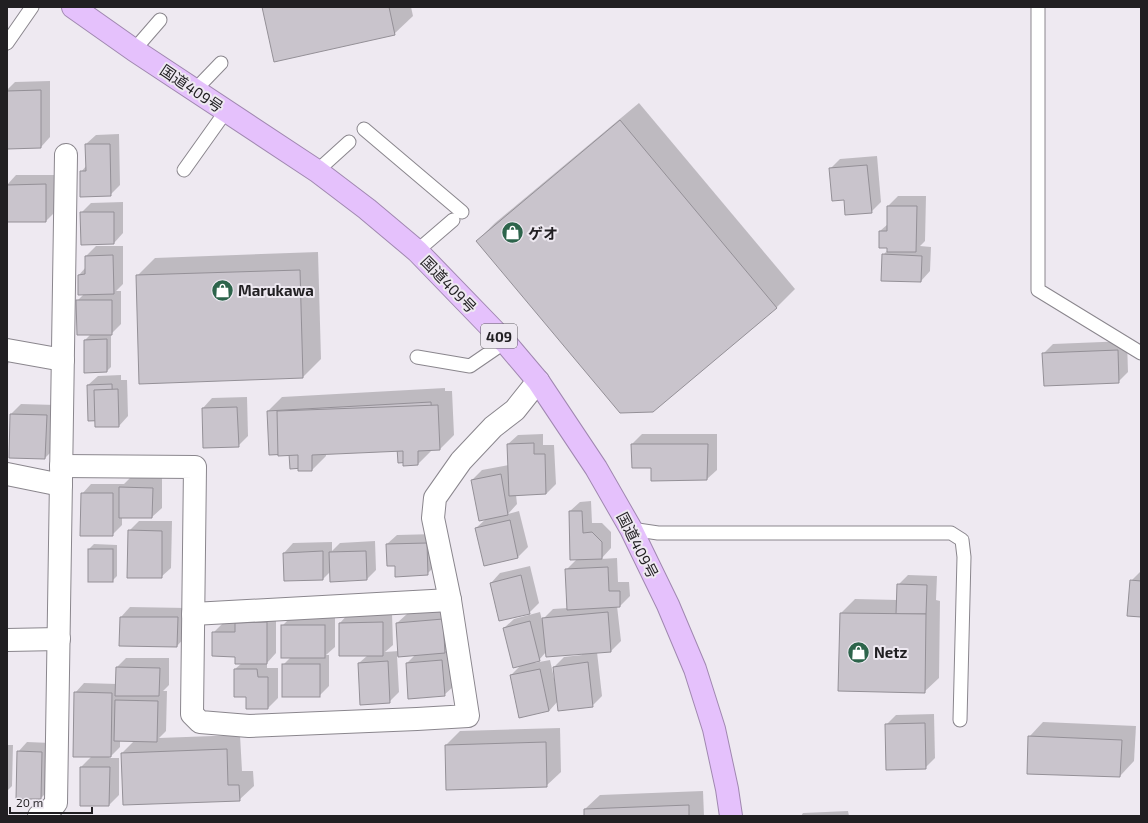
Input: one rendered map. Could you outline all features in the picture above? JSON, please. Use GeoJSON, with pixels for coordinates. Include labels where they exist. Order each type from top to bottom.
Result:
{"type":"FeatureCollection","features":[{"type":"Feature","properties":{"kind":"highway","name":"国道409号"},"geometry":{"type":"LineString","coordinates":[[73,7],[134,50],[317,171],[367,209],[417,251],[505,342],[538,381],[596,468],[631,529],[668,605],[695,669],[714,728],[727,789],[730,816]]}},
{"type":"Feature","properties":{"kind":"street"},"geometry":{"type":"LineString","coordinates":[[39,816],[47,813],[56,803],[66,155]]}},
{"type":"Feature","properties":{"kind":"street"},"geometry":{"type":"LineString","coordinates":[[7,350],[63,360]]}},
{"type":"Feature","properties":{"kind":"street"},"geometry":{"type":"LineString","coordinates":[[7,474],[61,475],[195,467],[192,714],[200,722],[250,726],[468,716],[450,600],[434,518],[436,498],[461,461],[493,427],[515,410],[538,381]]}},
{"type":"Feature","properties":{"kind":"street"},"geometry":{"type":"LineString","coordinates":[[193,614],[450,600]]}},
{"type":"Feature","properties":{"kind":"street"},"geometry":{"type":"LineString","coordinates":[[7,640],[59,639]]}},
{"type":"Feature","properties":{"kind":"lane"},"geometry":{"type":"LineString","coordinates":[[7,44],[32,7]]}},
{"type":"Feature","properties":{"kind":"lane"},"geometry":{"type":"LineString","coordinates":[[1038,7],[1038,290],[1141,353]]}},
{"type":"Feature","properties":{"kind":"lane"},"geometry":{"type":"LineString","coordinates":[[134,50],[160,20]]}},
{"type":"Feature","properties":{"kind":"lane"},"geometry":{"type":"LineString","coordinates":[[195,90],[221,63]]}},
{"type":"Feature","properties":{"kind":"lane"},"geometry":{"type":"LineString","coordinates":[[184,170],[226,110]]}},
{"type":"Feature","properties":{"kind":"lane"},"geometry":{"type":"LineString","coordinates":[[364,129],[457,216],[417,251]]}},
{"type":"Feature","properties":{"kind":"lane"},"geometry":{"type":"LineString","coordinates":[[317,171],[349,142]]}},
{"type":"Feature","properties":{"kind":"lane"},"geometry":{"type":"LineString","coordinates":[[418,357],[470,366],[505,342]]}},
{"type":"Feature","properties":{"kind":"lane"},"geometry":{"type":"LineString","coordinates":[[631,529],[658,533],[951,533],[962,540],[964,557],[960,720]]}},
{"type":"Feature","properties":{"kind":"building"},"geometry":{"type":"Polygon","coordinates":[[[262,7],[389,7],[395,35],[274,62],[262,7]]]}},
{"type":"Feature","properties":{"kind":"building"},"geometry":{"type":"Polygon","coordinates":[[[41,90],[41,148],[7,149],[7,91],[41,90]]]}},
{"type":"Feature","properties":{"kind":"building"},"geometry":{"type":"Polygon","coordinates":[[[620,120],[777,308],[653,412],[620,413],[476,241],[620,120]]]}},
{"type":"Feature","properties":{"kind":"building"},"geometry":{"type":"Polygon","coordinates":[[[85,144],[110,144],[111,196],[80,197],[80,171],[86,171],[85,144]]]}},
{"type":"Feature","properties":{"kind":"building"},"geometry":{"type":"Polygon","coordinates":[[[867,165],[872,213],[845,215],[844,200],[832,201],[829,168],[867,165]]]}},
{"type":"Feature","properties":{"kind":"building"},"geometry":{"type":"Polygon","coordinates":[[[46,184],[46,222],[7,222],[7,185],[46,184]]]}},
{"type":"Feature","properties":{"kind":"building"},"geometry":{"type":"Polygon","coordinates":[[[887,206],[917,206],[916,252],[887,252],[887,248],[879,248],[879,231],[887,231],[887,206]]]}},
{"type":"Feature","properties":{"kind":"building"},"geometry":{"type":"Polygon","coordinates":[[[80,212],[114,212],[114,244],[81,245],[80,212]]]}},
{"type":"Feature","properties":{"kind":"building"},"geometry":{"type":"Polygon","coordinates":[[[882,254],[922,256],[921,282],[881,281],[882,254]]]}},
{"type":"Feature","properties":{"kind":"building"},"geometry":{"type":"Polygon","coordinates":[[[113,255],[114,294],[78,295],[78,275],[85,274],[85,256],[113,255]]]}},
{"type":"Feature","properties":{"kind":"building"},"geometry":{"type":"Polygon","coordinates":[[[300,270],[303,378],[139,384],[136,275],[300,270]]]}},
{"type":"Feature","properties":{"kind":"building"},"geometry":{"type":"Polygon","coordinates":[[[76,300],[112,300],[112,335],[77,335],[76,300]]]}},
{"type":"Feature","properties":{"kind":"building"},"geometry":{"type":"Polygon","coordinates":[[[107,339],[107,372],[84,373],[84,340],[107,339]]]}},
{"type":"Feature","properties":{"kind":"building"},"geometry":{"type":"Polygon","coordinates":[[[1118,350],[1119,383],[1044,386],[1042,353],[1118,350]]]}},
{"type":"Feature","properties":{"kind":"building"},"geometry":{"type":"Polygon","coordinates":[[[112,384],[113,420],[88,421],[87,385],[112,384]]]}},
{"type":"Feature","properties":{"kind":"building"},"geometry":{"type":"Polygon","coordinates":[[[118,389],[119,427],[95,427],[94,390],[118,389]]]}},
{"type":"Feature","properties":{"kind":"building"},"geometry":{"type":"Polygon","coordinates":[[[431,402],[433,446],[411,447],[412,462],[398,463],[397,448],[303,453],[303,468],[290,469],[289,454],[269,455],[267,411],[431,402]]]}},
{"type":"Feature","properties":{"kind":"building"},"geometry":{"type":"Polygon","coordinates":[[[438,405],[440,450],[418,451],[418,465],[403,466],[403,451],[312,455],[312,471],[298,471],[298,455],[278,456],[277,411],[438,405]]]}},
{"type":"Feature","properties":{"kind":"building"},"geometry":{"type":"Polygon","coordinates":[[[237,407],[239,447],[203,448],[202,408],[237,407]]]}},
{"type":"Feature","properties":{"kind":"building"},"geometry":{"type":"Polygon","coordinates":[[[10,414],[47,415],[45,459],[9,458],[10,414]]]}},
{"type":"Feature","properties":{"kind":"building"},"geometry":{"type":"Polygon","coordinates":[[[534,443],[534,454],[545,454],[546,494],[509,496],[507,444],[534,443]]]}},
{"type":"Feature","properties":{"kind":"building"},"geometry":{"type":"Polygon","coordinates":[[[631,444],[708,444],[707,480],[651,481],[651,468],[632,468],[631,444]]]}},
{"type":"Feature","properties":{"kind":"building"},"geometry":{"type":"Polygon","coordinates":[[[501,474],[508,515],[479,521],[471,480],[501,474]]]}},
{"type":"Feature","properties":{"kind":"building"},"geometry":{"type":"Polygon","coordinates":[[[119,487],[153,488],[152,518],[119,518],[119,487]]]}},
{"type":"Feature","properties":{"kind":"building"},"geometry":{"type":"Polygon","coordinates":[[[81,493],[113,493],[113,536],[80,536],[81,493]]]}},
{"type":"Feature","properties":{"kind":"building"},"geometry":{"type":"Polygon","coordinates":[[[569,511],[582,511],[583,533],[592,532],[602,542],[602,559],[570,560],[569,511]]]}},
{"type":"Feature","properties":{"kind":"building"},"geometry":{"type":"Polygon","coordinates":[[[510,520],[518,558],[484,566],[475,528],[510,520]]]}},
{"type":"Feature","properties":{"kind":"building"},"geometry":{"type":"Polygon","coordinates":[[[128,530],[162,531],[162,578],[127,578],[128,530]]]}},
{"type":"Feature","properties":{"kind":"building"},"geometry":{"type":"Polygon","coordinates":[[[427,543],[428,575],[395,577],[395,566],[387,566],[386,544],[427,543]]]}},
{"type":"Feature","properties":{"kind":"building"},"geometry":{"type":"Polygon","coordinates":[[[88,549],[113,549],[113,582],[88,582],[88,549]]]}},
{"type":"Feature","properties":{"kind":"building"},"geometry":{"type":"Polygon","coordinates":[[[323,551],[323,580],[284,581],[283,553],[323,551]]]}},
{"type":"Feature","properties":{"kind":"building"},"geometry":{"type":"Polygon","coordinates":[[[366,551],[367,580],[330,582],[329,552],[366,551]]]}},
{"type":"Feature","properties":{"kind":"building"},"geometry":{"type":"Polygon","coordinates":[[[608,567],[609,591],[620,591],[620,607],[567,610],[565,569],[608,567]]]}},
{"type":"Feature","properties":{"kind":"building"},"geometry":{"type":"Polygon","coordinates":[[[521,575],[530,614],[499,621],[490,583],[521,575]]]}},
{"type":"Feature","properties":{"kind":"building"},"geometry":{"type":"Polygon","coordinates":[[[1130,580],[1141,581],[1141,617],[1127,616],[1130,580]]]}},
{"type":"Feature","properties":{"kind":"building"},"geometry":{"type":"Polygon","coordinates":[[[897,584],[927,585],[926,614],[896,614],[897,584]]]}},
{"type":"Feature","properties":{"kind":"building"},"geometry":{"type":"Polygon","coordinates":[[[608,612],[611,652],[546,657],[542,618],[608,612]]]}},
{"type":"Feature","properties":{"kind":"building"},"geometry":{"type":"Polygon","coordinates":[[[840,613],[926,614],[925,693],[838,691],[840,613]]]}},
{"type":"Feature","properties":{"kind":"building"},"geometry":{"type":"Polygon","coordinates":[[[120,617],[178,617],[177,647],[119,646],[120,617]]]}},
{"type":"Feature","properties":{"kind":"building"},"geometry":{"type":"Polygon","coordinates":[[[443,619],[445,653],[398,657],[396,623],[443,619]]]}},
{"type":"Feature","properties":{"kind":"building"},"geometry":{"type":"Polygon","coordinates":[[[530,621],[540,661],[513,668],[503,628],[530,621]]]}},
{"type":"Feature","properties":{"kind":"building"},"geometry":{"type":"Polygon","coordinates":[[[267,622],[267,664],[235,664],[235,657],[212,656],[212,632],[235,632],[235,623],[267,622]]]}},
{"type":"Feature","properties":{"kind":"building"},"geometry":{"type":"Polygon","coordinates":[[[383,622],[383,656],[339,656],[339,623],[383,622]]]}},
{"type":"Feature","properties":{"kind":"building"},"geometry":{"type":"Polygon","coordinates":[[[281,625],[325,625],[325,658],[281,658],[281,625]]]}},
{"type":"Feature","properties":{"kind":"building"},"geometry":{"type":"Polygon","coordinates":[[[442,660],[445,696],[408,699],[406,663],[442,660]]]}},
{"type":"Feature","properties":{"kind":"building"},"geometry":{"type":"Polygon","coordinates":[[[388,661],[390,703],[360,705],[358,663],[388,661]]]}},
{"type":"Feature","properties":{"kind":"building"},"geometry":{"type":"Polygon","coordinates":[[[588,662],[593,707],[558,711],[553,667],[588,662]]]}},
{"type":"Feature","properties":{"kind":"building"},"geometry":{"type":"Polygon","coordinates":[[[282,664],[320,664],[320,697],[282,697],[282,664]]]}},
{"type":"Feature","properties":{"kind":"building"},"geometry":{"type":"Polygon","coordinates":[[[116,667],[160,668],[159,696],[115,696],[116,667]]]}},
{"type":"Feature","properties":{"kind":"building"},"geometry":{"type":"Polygon","coordinates":[[[234,669],[257,669],[258,677],[268,677],[268,709],[246,709],[246,697],[234,697],[234,669]]]}},
{"type":"Feature","properties":{"kind":"building"},"geometry":{"type":"Polygon","coordinates":[[[540,669],[549,711],[519,718],[510,675],[540,669]]]}},
{"type":"Feature","properties":{"kind":"building"},"geometry":{"type":"Polygon","coordinates":[[[74,692],[112,693],[111,757],[73,757],[74,692]]]}},
{"type":"Feature","properties":{"kind":"building"},"geometry":{"type":"Polygon","coordinates":[[[115,700],[158,701],[157,742],[114,741],[115,700]]]}},
{"type":"Feature","properties":{"kind":"building"},"geometry":{"type":"Polygon","coordinates":[[[925,723],[926,769],[886,770],[885,724],[925,723]]]}},
{"type":"Feature","properties":{"kind":"building"},"geometry":{"type":"Polygon","coordinates":[[[1028,736],[1122,740],[1120,777],[1027,774],[1028,736]]]}},
{"type":"Feature","properties":{"kind":"building"},"geometry":{"type":"Polygon","coordinates":[[[546,742],[547,787],[446,790],[445,745],[546,742]]]}},
{"type":"Feature","properties":{"kind":"building"},"geometry":{"type":"Polygon","coordinates":[[[227,749],[228,785],[239,785],[240,801],[123,805],[121,753],[227,749]]]}},
{"type":"Feature","properties":{"kind":"building"},"geometry":{"type":"Polygon","coordinates":[[[17,751],[42,752],[41,799],[16,799],[17,751]]]}},
{"type":"Feature","properties":{"kind":"building"},"geometry":{"type":"Polygon","coordinates":[[[80,767],[110,767],[109,806],[80,806],[80,767]]]}},
{"type":"Feature","properties":{"kind":"building"},"geometry":{"type":"Polygon","coordinates":[[[689,805],[689,816],[584,816],[584,809],[689,805]]]}},
{"type":"Feature","properties":{"kind":"place","name":"ゲオ"},"geometry":{"type":"Point","coordinates":[512,233]}},
{"type":"Feature","properties":{"kind":"place","name":"Marukawa"},"geometry":{"type":"Point","coordinates":[223,290]}},
{"type":"Feature","properties":{"kind":"place","name":"Netz"},"geometry":{"type":"Point","coordinates":[858,652]}}]}
